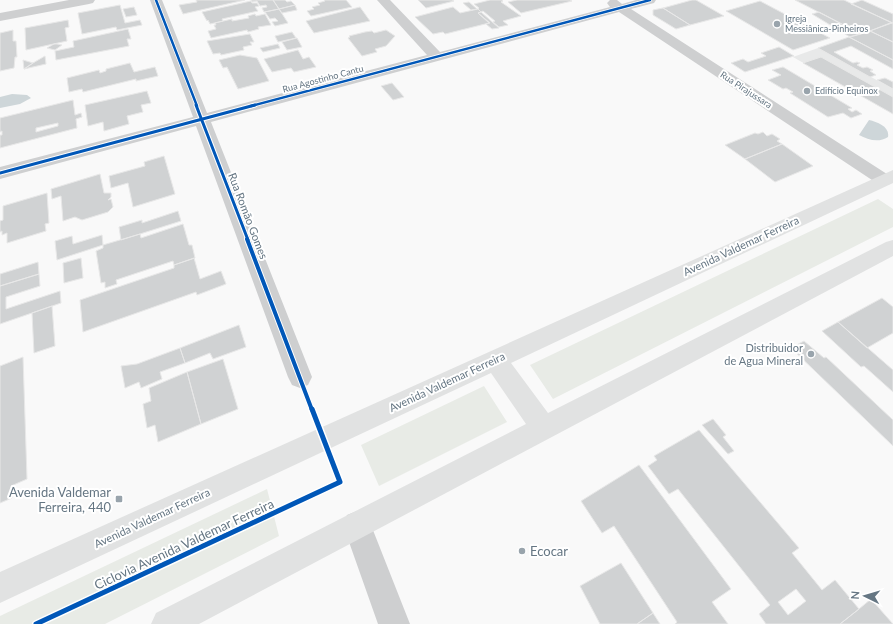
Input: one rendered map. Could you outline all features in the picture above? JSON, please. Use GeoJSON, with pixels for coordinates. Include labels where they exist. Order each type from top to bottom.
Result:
{"type":"FeatureCollection","features":[{"type":"Feature","properties":{"kind":"main road","name":"Avenida Valdemar Ferreira"},"geometry":{"type":"LineString","coordinates":[[0,588],[888,178]]}},
{"type":"Feature","properties":{"kind":"main road"},"geometry":{"type":"LineString","coordinates":[[167,624],[893,247]]}},
{"type":"Feature","properties":{"kind":"main road"},"geometry":{"type":"LineString","coordinates":[[494,360],[544,428]]}},
{"type":"Feature","properties":{"kind":"street"},"geometry":{"type":"LineString","coordinates":[[0,17],[89,0]]}},
{"type":"Feature","properties":{"kind":"street","name":"Rua Romão Gomes"},"geometry":{"type":"LineString","coordinates":[[156,0],[300,377]]}},
{"type":"Feature","properties":{"kind":"street"},"geometry":{"type":"LineString","coordinates":[[383,0],[437,57]]}},
{"type":"Feature","properties":{"kind":"street","name":"Rua Agostinho Cantu"},"geometry":{"type":"LineString","coordinates":[[0,173],[437,57],[615,4],[650,0]]}},
{"type":"Feature","properties":{"kind":"street","name":"Rua Pirajussara"},"geometry":{"type":"LineString","coordinates":[[615,4],[888,178]]}},
{"type":"Feature","properties":{"kind":"street"},"geometry":{"type":"LineString","coordinates":[[356,525],[394,624]]}},
{"type":"Feature","properties":{"kind":"shaded area"},"geometry":{"type":"Polygon","coordinates":[[[818,48],[893,89],[893,114],[793,57],[818,48]]]}},
{"type":"Feature","properties":{"kind":"shaded area"},"geometry":{"type":"Polygon","coordinates":[[[12,94],[27,95],[31,98],[20,104],[0,108],[0,97],[12,94]]]}},
{"type":"Feature","properties":{"kind":"shaded area"},"geometry":{"type":"Polygon","coordinates":[[[869,120],[883,126],[887,130],[888,137],[881,140],[874,140],[859,135],[869,120]]]}},
{"type":"Feature","properties":{"kind":"shaded area"},"geometry":{"type":"Polygon","coordinates":[[[878,199],[893,209],[893,227],[553,399],[530,365],[878,199]]]}},
{"type":"Feature","properties":{"kind":"shaded area"},"geometry":{"type":"Polygon","coordinates":[[[484,386],[507,422],[379,486],[361,445],[484,386]]]}},
{"type":"Feature","properties":{"kind":"shaded area"},"geometry":{"type":"Polygon","coordinates":[[[267,489],[279,536],[105,624],[0,624],[0,616],[267,489]]]}},
{"type":"Feature","properties":{"kind":"building"},"geometry":{"type":"Polygon","coordinates":[[[196,0],[245,0],[183,14],[179,5],[197,2],[196,0]]]}},
{"type":"Feature","properties":{"kind":"building"},"geometry":{"type":"Polygon","coordinates":[[[251,0],[273,0],[279,9],[264,12],[262,8],[267,7],[266,5],[260,6],[257,1],[252,2],[251,0]]]}},
{"type":"Feature","properties":{"kind":"building"},"geometry":{"type":"Polygon","coordinates":[[[273,0],[285,0],[287,2],[291,1],[295,5],[279,9],[273,0]]]}},
{"type":"Feature","properties":{"kind":"building"},"geometry":{"type":"Polygon","coordinates":[[[324,0],[346,0],[352,7],[311,16],[307,11],[314,9],[312,7],[320,5],[318,3],[325,1],[324,0]]]}},
{"type":"Feature","properties":{"kind":"building"},"geometry":{"type":"Polygon","coordinates":[[[418,0],[452,0],[454,1],[426,8],[418,0]]]}},
{"type":"Feature","properties":{"kind":"building"},"geometry":{"type":"Polygon","coordinates":[[[490,0],[502,0],[503,1],[501,2],[521,16],[503,21],[508,25],[499,27],[493,22],[495,21],[483,11],[481,12],[474,4],[490,0]]]}},
{"type":"Feature","properties":{"kind":"building"},"geometry":{"type":"Polygon","coordinates":[[[517,0],[572,1],[521,13],[508,2],[517,0]]]}},
{"type":"Feature","properties":{"kind":"building"},"geometry":{"type":"Polygon","coordinates":[[[696,0],[724,16],[690,25],[663,8],[696,0]]]}},
{"type":"Feature","properties":{"kind":"building"},"geometry":{"type":"Polygon","coordinates":[[[795,0],[844,0],[892,23],[861,34],[795,0]]]}},
{"type":"Feature","properties":{"kind":"building"},"geometry":{"type":"Polygon","coordinates":[[[862,0],[893,14],[893,23],[851,4],[862,0]]]}},
{"type":"Feature","properties":{"kind":"building"},"geometry":{"type":"Polygon","coordinates":[[[251,1],[252,3],[257,3],[259,6],[255,7],[258,11],[222,19],[223,21],[210,24],[202,12],[251,1]]]}},
{"type":"Feature","properties":{"kind":"building","name":"Igreja Messiânica-Pinheiros"},"geometry":{"type":"Polygon","coordinates":[[[760,1],[830,38],[793,50],[726,11],[760,1]]]}},
{"type":"Feature","properties":{"kind":"building"},"geometry":{"type":"Polygon","coordinates":[[[469,2],[477,9],[471,10],[463,3],[469,2]]]}},
{"type":"Feature","properties":{"kind":"building"},"geometry":{"type":"Polygon","coordinates":[[[120,5],[125,23],[140,20],[142,25],[117,30],[116,27],[82,34],[78,13],[120,5]]]}},
{"type":"Feature","properties":{"kind":"building"},"geometry":{"type":"Polygon","coordinates":[[[295,5],[297,10],[282,13],[279,9],[295,5]]]}},
{"type":"Feature","properties":{"kind":"building"},"geometry":{"type":"Polygon","coordinates":[[[134,7],[137,15],[126,17],[123,9],[134,7]]]}},
{"type":"Feature","properties":{"kind":"building"},"geometry":{"type":"Polygon","coordinates":[[[360,7],[370,21],[314,33],[306,21],[360,7]]]}},
{"type":"Feature","properties":{"kind":"building"},"geometry":{"type":"Polygon","coordinates":[[[453,7],[460,13],[478,9],[481,12],[478,13],[489,23],[445,34],[443,32],[433,34],[415,17],[453,7]]]}},
{"type":"Feature","properties":{"kind":"building"},"geometry":{"type":"Polygon","coordinates":[[[663,8],[690,25],[676,29],[653,15],[653,10],[663,8]]]}},
{"type":"Feature","properties":{"kind":"building"},"geometry":{"type":"Polygon","coordinates":[[[279,9],[288,23],[275,26],[272,22],[278,21],[275,18],[270,19],[265,12],[279,9]]]}},
{"type":"Feature","properties":{"kind":"building"},"geometry":{"type":"Polygon","coordinates":[[[481,12],[499,28],[492,29],[486,24],[490,23],[478,13],[481,12]]]}},
{"type":"Feature","properties":{"kind":"building"},"geometry":{"type":"Polygon","coordinates":[[[819,12],[861,34],[850,37],[812,14],[819,12]]]}},
{"type":"Feature","properties":{"kind":"building"},"geometry":{"type":"Polygon","coordinates":[[[255,14],[256,16],[265,14],[271,25],[258,27],[259,29],[248,32],[247,30],[211,38],[208,31],[216,29],[214,25],[216,25],[215,23],[232,19],[232,21],[249,18],[248,16],[255,14]]]}},
{"type":"Feature","properties":{"kind":"building"},"geometry":{"type":"Polygon","coordinates":[[[68,20],[69,27],[65,28],[67,41],[26,50],[25,28],[68,20]]]}},
{"type":"Feature","properties":{"kind":"building"},"geometry":{"type":"Polygon","coordinates":[[[893,23],[893,42],[870,31],[893,23]]]}},
{"type":"Feature","properties":{"kind":"building"},"geometry":{"type":"Polygon","coordinates":[[[128,29],[131,39],[127,39],[129,46],[56,60],[55,51],[74,47],[73,41],[128,29]]]}},
{"type":"Feature","properties":{"kind":"building"},"geometry":{"type":"Polygon","coordinates":[[[13,30],[13,41],[16,41],[17,57],[15,57],[14,68],[0,71],[0,33],[13,30]]]}},
{"type":"Feature","properties":{"kind":"building"},"geometry":{"type":"Polygon","coordinates":[[[386,30],[395,36],[386,46],[375,49],[377,52],[362,56],[348,38],[350,37],[349,36],[365,32],[372,31],[374,33],[386,30]]]}},
{"type":"Feature","properties":{"kind":"building"},"geometry":{"type":"Polygon","coordinates":[[[870,31],[893,42],[893,60],[849,37],[870,31]]]}},
{"type":"Feature","properties":{"kind":"building"},"geometry":{"type":"Polygon","coordinates":[[[292,32],[296,38],[278,42],[275,36],[292,32]]]}},
{"type":"Feature","properties":{"kind":"building"},"geometry":{"type":"Polygon","coordinates":[[[250,34],[254,42],[250,42],[252,45],[243,47],[244,50],[221,55],[220,53],[213,54],[207,41],[250,34]]]}},
{"type":"Feature","properties":{"kind":"building"},"geometry":{"type":"Polygon","coordinates":[[[849,37],[893,60],[893,69],[851,46],[834,52],[853,63],[860,63],[857,65],[863,68],[867,67],[873,70],[870,71],[876,75],[870,77],[818,48],[849,37]]]}},
{"type":"Feature","properties":{"kind":"building"},"geometry":{"type":"Polygon","coordinates":[[[297,38],[302,47],[287,50],[282,42],[297,38]]]}},
{"type":"Feature","properties":{"kind":"building"},"geometry":{"type":"Polygon","coordinates":[[[54,44],[62,45],[55,50],[47,48],[54,44]]]}},
{"type":"Feature","properties":{"kind":"building"},"geometry":{"type":"Polygon","coordinates":[[[278,44],[280,48],[263,52],[260,48],[278,44]]]}},
{"type":"Feature","properties":{"kind":"building"},"geometry":{"type":"Polygon","coordinates":[[[779,47],[794,56],[745,72],[731,63],[743,59],[748,62],[766,56],[761,53],[779,47]]]}},
{"type":"Feature","properties":{"kind":"building"},"geometry":{"type":"Polygon","coordinates":[[[298,50],[303,59],[309,57],[316,67],[294,72],[291,68],[272,72],[264,59],[298,50]]]}},
{"type":"Feature","properties":{"kind":"building"},"geometry":{"type":"Polygon","coordinates":[[[240,55],[257,58],[269,81],[238,89],[227,67],[223,68],[219,60],[240,55]]]}},
{"type":"Feature","properties":{"kind":"building"},"geometry":{"type":"Polygon","coordinates":[[[45,56],[46,64],[24,69],[33,63],[45,56]]]}},
{"type":"Feature","properties":{"kind":"building"},"geometry":{"type":"Polygon","coordinates":[[[821,57],[893,97],[893,114],[803,63],[821,57]]]}},
{"type":"Feature","properties":{"kind":"building"},"geometry":{"type":"Polygon","coordinates":[[[23,60],[33,63],[24,69],[23,60]]]}},
{"type":"Feature","properties":{"kind":"building"},"geometry":{"type":"Polygon","coordinates":[[[130,63],[134,72],[155,67],[158,76],[136,81],[136,79],[83,92],[82,89],[69,92],[67,78],[99,70],[100,73],[106,71],[106,69],[130,63]]]}},
{"type":"Feature","properties":{"kind":"building","name":"Edifício Equinox"},"geometry":{"type":"Polygon","coordinates":[[[783,67],[852,108],[848,109],[852,112],[856,110],[862,114],[851,118],[843,113],[828,117],[790,93],[793,92],[786,88],[783,89],[768,80],[781,75],[772,70],[783,67]]]}},
{"type":"Feature","properties":{"kind":"building"},"geometry":{"type":"Polygon","coordinates":[[[885,78],[893,82],[893,89],[877,80],[885,78]]]}},
{"type":"Feature","properties":{"kind":"building"},"geometry":{"type":"Polygon","coordinates":[[[392,83],[404,97],[393,100],[381,86],[392,83]]]}},
{"type":"Feature","properties":{"kind":"building"},"geometry":{"type":"Polygon","coordinates":[[[147,91],[151,103],[141,105],[143,112],[127,116],[129,124],[104,131],[103,122],[88,126],[85,105],[147,91]]]}},
{"type":"Feature","properties":{"kind":"building"},"geometry":{"type":"Polygon","coordinates":[[[73,100],[75,115],[81,113],[82,117],[76,119],[77,128],[0,148],[0,135],[2,135],[2,131],[0,132],[0,118],[73,100]],[[58,123],[36,128],[36,132],[58,126],[58,123]]]}},
{"type":"Feature","properties":{"kind":"building"},"geometry":{"type":"Polygon","coordinates":[[[763,132],[767,136],[772,134],[780,139],[777,141],[782,144],[745,159],[725,145],[755,133],[758,134],[763,132]]]}},
{"type":"Feature","properties":{"kind":"building"},"geometry":{"type":"Polygon","coordinates":[[[782,144],[813,166],[775,182],[745,159],[782,144]]]}},
{"type":"Feature","properties":{"kind":"building"},"geometry":{"type":"Polygon","coordinates":[[[164,156],[175,194],[133,207],[128,183],[111,188],[109,176],[145,166],[144,162],[164,156]]]}},
{"type":"Feature","properties":{"kind":"building"},"geometry":{"type":"Polygon","coordinates":[[[100,174],[104,193],[111,193],[111,197],[108,200],[111,199],[113,207],[108,212],[82,220],[75,217],[63,221],[61,196],[52,199],[51,189],[100,174]]]}},
{"type":"Feature","properties":{"kind":"building"},"geometry":{"type":"Polygon","coordinates":[[[47,193],[49,223],[45,224],[46,231],[7,243],[7,233],[2,235],[2,231],[0,232],[0,221],[3,220],[3,206],[47,193]]]}},
{"type":"Feature","properties":{"kind":"building"},"geometry":{"type":"Polygon","coordinates":[[[178,211],[181,221],[121,240],[119,227],[142,220],[142,223],[178,211]]]}},
{"type":"Feature","properties":{"kind":"building"},"geometry":{"type":"Polygon","coordinates":[[[183,224],[189,245],[192,245],[195,258],[174,265],[173,261],[116,280],[117,284],[105,288],[105,282],[101,283],[96,251],[103,248],[103,245],[140,234],[141,238],[183,224]]]}},
{"type":"Feature","properties":{"kind":"building"},"geometry":{"type":"Polygon","coordinates":[[[102,235],[103,245],[57,260],[55,241],[72,236],[73,244],[102,235]]]}},
{"type":"Feature","properties":{"kind":"building"},"geometry":{"type":"Polygon","coordinates":[[[81,258],[83,278],[64,283],[63,263],[81,258]]]}},
{"type":"Feature","properties":{"kind":"building"},"geometry":{"type":"Polygon","coordinates":[[[194,258],[200,279],[221,271],[226,284],[197,295],[196,292],[83,332],[80,300],[174,268],[174,265],[194,258]]]}},
{"type":"Feature","properties":{"kind":"building"},"geometry":{"type":"Polygon","coordinates":[[[38,262],[39,274],[0,286],[0,274],[38,262]]]}},
{"type":"Feature","properties":{"kind":"building"},"geometry":{"type":"Polygon","coordinates":[[[39,274],[40,286],[6,297],[6,309],[60,291],[61,303],[0,324],[0,286],[39,274]]]}},
{"type":"Feature","properties":{"kind":"building"},"geometry":{"type":"Polygon","coordinates":[[[882,298],[893,307],[893,333],[867,348],[838,322],[882,298]]]}},
{"type":"Feature","properties":{"kind":"building"},"geometry":{"type":"Polygon","coordinates":[[[52,306],[55,346],[34,353],[32,313],[52,306]]]}},
{"type":"Feature","properties":{"kind":"building"},"geometry":{"type":"Polygon","coordinates":[[[838,322],[893,370],[893,392],[864,366],[861,367],[822,331],[838,322]]]}},
{"type":"Feature","properties":{"kind":"building"},"geometry":{"type":"Polygon","coordinates":[[[239,325],[246,347],[213,359],[210,353],[185,363],[180,348],[239,325]]]}},
{"type":"Feature","properties":{"kind":"building"},"geometry":{"type":"Polygon","coordinates":[[[804,341],[824,358],[826,357],[893,420],[893,446],[791,348],[804,341]]]}},
{"type":"Feature","properties":{"kind":"building"},"geometry":{"type":"Polygon","coordinates":[[[180,348],[185,363],[160,372],[162,379],[141,388],[139,382],[125,388],[121,366],[137,364],[180,348]]]}},
{"type":"Feature","properties":{"kind":"building"},"geometry":{"type":"Polygon","coordinates":[[[23,357],[27,479],[11,486],[12,498],[0,503],[0,366],[23,357]]]}},
{"type":"Feature","properties":{"kind":"building"},"geometry":{"type":"Polygon","coordinates":[[[223,359],[238,409],[201,424],[187,372],[223,359]]]}},
{"type":"Feature","properties":{"kind":"building"},"geometry":{"type":"Polygon","coordinates":[[[187,372],[201,424],[158,442],[155,425],[147,428],[143,404],[151,401],[149,388],[187,372]]]}},
{"type":"Feature","properties":{"kind":"building"},"geometry":{"type":"Polygon","coordinates":[[[713,419],[726,435],[723,437],[734,451],[728,454],[702,425],[713,419]]]}},
{"type":"Feature","properties":{"kind":"building"},"geometry":{"type":"Polygon","coordinates":[[[699,430],[799,548],[792,553],[822,590],[835,580],[859,609],[840,624],[766,624],[759,614],[770,605],[678,489],[669,494],[648,466],[657,460],[654,456],[699,430]],[[796,589],[778,602],[788,615],[806,601],[796,589]]]}},
{"type":"Feature","properties":{"kind":"building"},"geometry":{"type":"Polygon","coordinates":[[[639,465],[731,589],[712,602],[728,624],[675,624],[677,622],[614,526],[602,533],[581,501],[639,465]]]}},
{"type":"Feature","properties":{"kind":"building"},"geometry":{"type":"Polygon","coordinates":[[[621,563],[653,613],[637,624],[600,624],[580,586],[621,563]]]}},
{"type":"Feature","properties":{"kind":"building"},"geometry":{"type":"Polygon","coordinates":[[[871,599],[893,624],[840,624],[859,609],[871,599]]]}},
{"type":"Feature","properties":{"kind":"building"},"geometry":{"type":"Polygon","coordinates":[[[653,613],[660,624],[637,624],[653,613]]]}},
{"type":"Feature","properties":{"kind":"cycle path","name":"Ciclovia Avenida Valdemar Ferreira"},"geometry":{"type":"LineString","coordinates":[[36,624],[340,482],[156,0]]}},
{"type":"Feature","properties":{"kind":"cycle path"},"geometry":{"type":"LineString","coordinates":[[0,173],[650,0]]}},
{"type":"Feature","properties":{"kind":"place","name":"Igreja Messiânica-Pinheiros"},"geometry":{"type":"Point","coordinates":[777,24]}},
{"type":"Feature","properties":{"kind":"place","name":"Edifício Equinox"},"geometry":{"type":"Point","coordinates":[807,91]}},
{"type":"Feature","properties":{"kind":"place","name":"Distribuidor de Agua Mineral"},"geometry":{"type":"Point","coordinates":[811,354]}},
{"type":"Feature","properties":{"kind":"place","name":"Avenida Valdemar Ferreira, 440"},"geometry":{"type":"Point","coordinates":[119,499]}},
{"type":"Feature","properties":{"kind":"place","name":"Ecocar"},"geometry":{"type":"Point","coordinates":[522,551]}}]}
